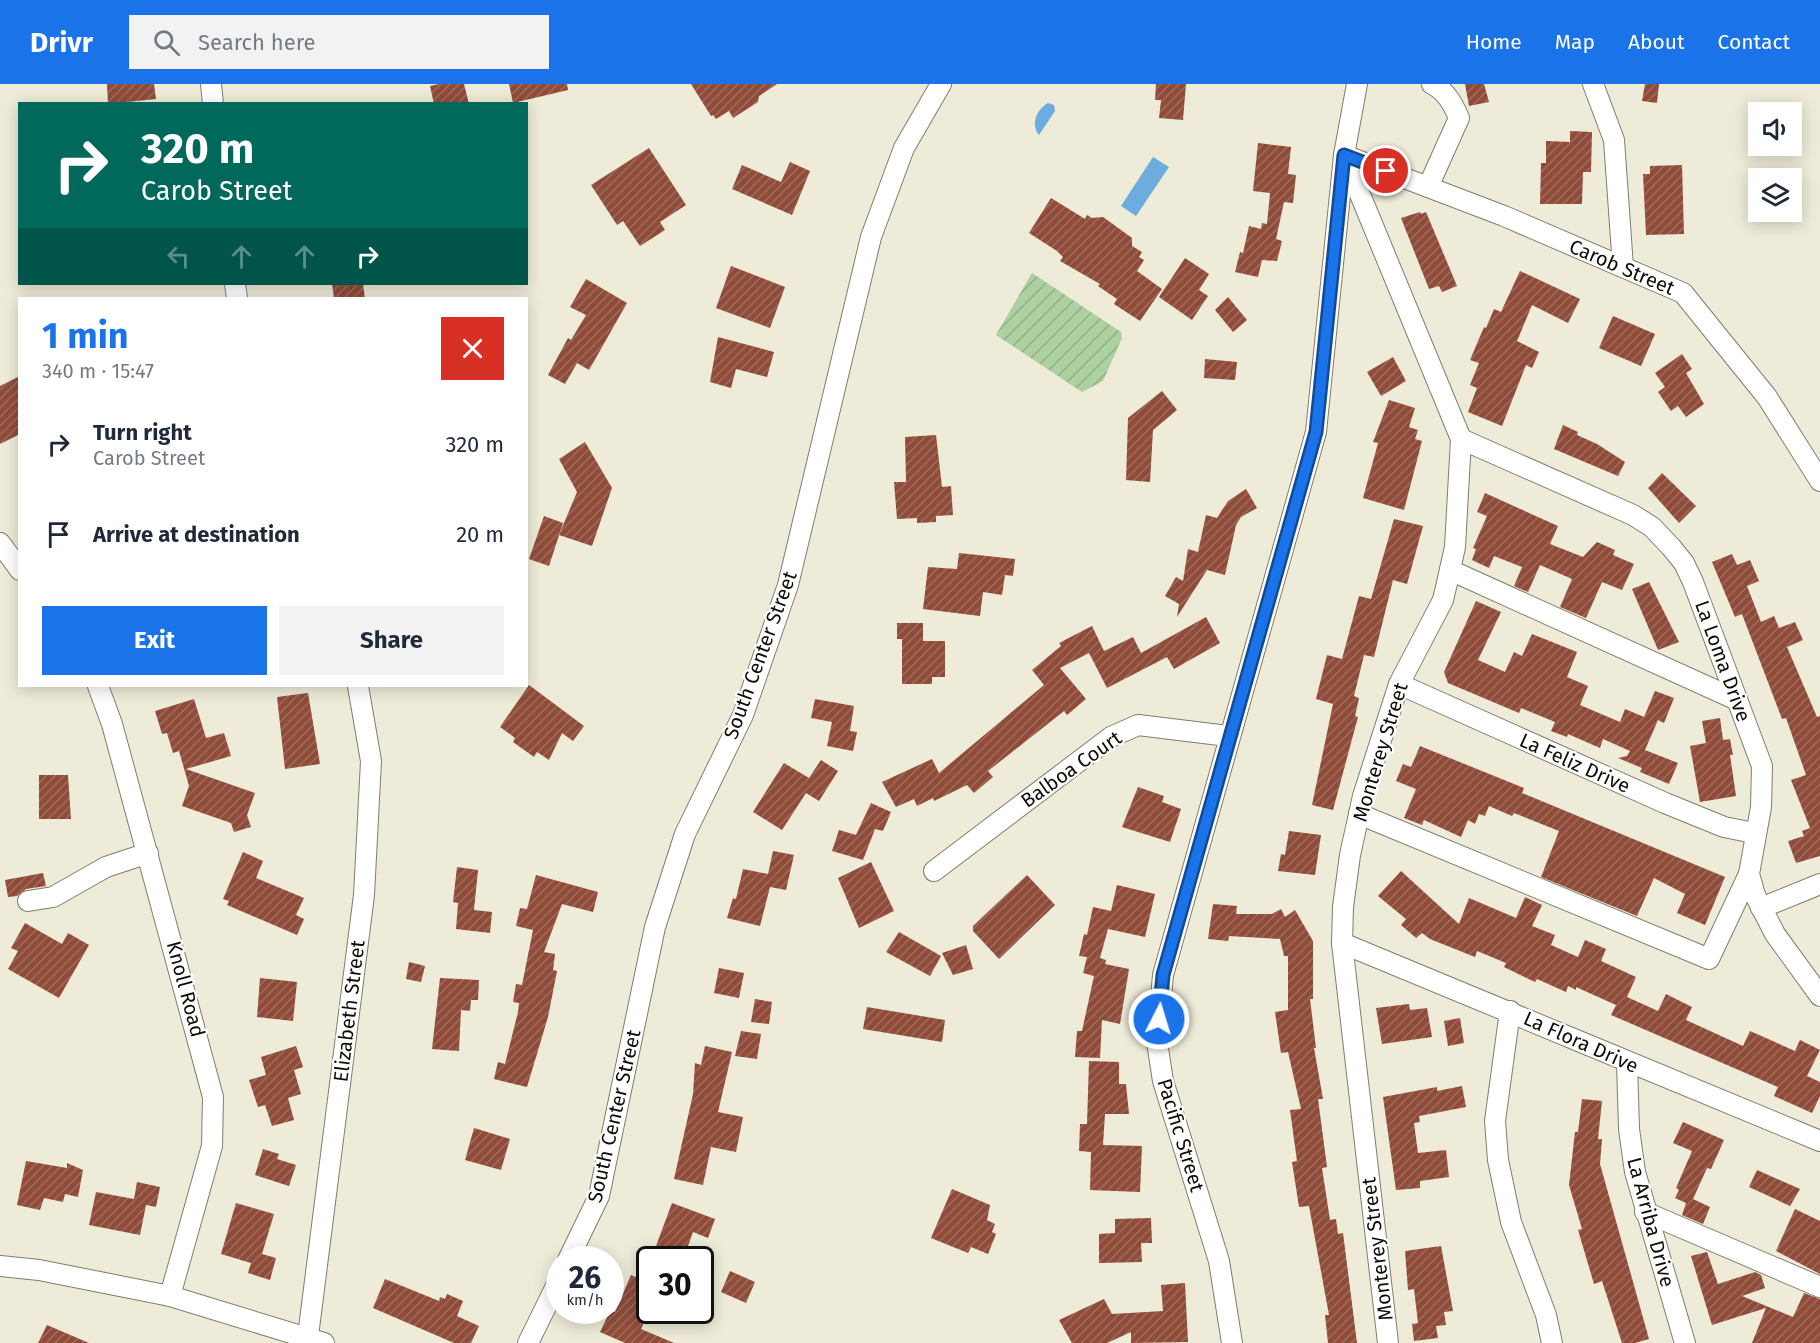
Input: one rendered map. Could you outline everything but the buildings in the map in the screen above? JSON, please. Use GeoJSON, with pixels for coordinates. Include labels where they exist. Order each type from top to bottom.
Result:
{"type":"FeatureCollection","features":[{"type":"Feature","properties":{"kind":"street"},"geometry":{"type":"LineString","coordinates":[[211,84],[213,102]]}},
{"type":"Feature","properties":{"kind":"street","name":"South Center Street"},"geometry":{"type":"LineString","coordinates":[[575,1246],[599,1196],[655,927],[685,834],[743,715],[788,585],[871,237],[904,148],[941,84]]}},
{"type":"Feature","properties":{"kind":"street","name":"Pacific Street"},"geometry":{"type":"LineString","coordinates":[[1232,1343],[1219,1261],[1174,1124],[1156,1042],[1163,975],[1228,736],[1316,432],[1344,155],[1356,84]]}},
{"type":"Feature","properties":{"kind":"street"},"geometry":{"type":"LineString","coordinates":[[1428,187],[1460,118],[1440,88],[1432,84]]}},
{"type":"Feature","properties":{"kind":"street"},"geometry":{"type":"LineString","coordinates":[[1593,84],[1614,140],[1623,267]]}},
{"type":"Feature","properties":{"kind":"street","name":"Carob Street"},"geometry":{"type":"LineString","coordinates":[[1344,155],[1504,216],[1683,293],[1767,397],[1820,481]]}},
{"type":"Feature","properties":{"kind":"street","name":"Monterey Street"},"geometry":{"type":"LineString","coordinates":[[1344,155],[1461,439],[1455,547],[1443,600],[1399,684],[1359,814],[1343,907],[1342,942],[1388,1343]]}},
{"type":"Feature","properties":{"kind":"street","name":"La Loma Drive"},"geometry":{"type":"LineString","coordinates":[[1461,439],[1633,515],[1652,527],[1684,563],[1761,766],[1761,807],[1754,833],[1749,874],[1761,908],[1775,934],[1820,996]]}},
{"type":"Feature","properties":{"kind":"street"},"geometry":{"type":"LineString","coordinates":[[0,543],[18,567]]}},
{"type":"Feature","properties":{"kind":"street"},"geometry":{"type":"LineString","coordinates":[[1450,570],[1737,700]]}},
{"type":"Feature","properties":{"kind":"street","name":"La Feliz Drive"},"geometry":{"type":"LineString","coordinates":[[1399,684],[1665,803],[1724,827],[1754,833]]}},
{"type":"Feature","properties":{"kind":"street","name":"Knoll Road"},"geometry":{"type":"LineString","coordinates":[[98,687],[112,724],[203,1051],[213,1097],[212,1146],[170,1296]]}},
{"type":"Feature","properties":{"kind":"street","name":"Elizabeth Street"},"geometry":{"type":"LineString","coordinates":[[316,1340],[364,895],[372,761],[358,687]]}},
{"type":"Feature","properties":{"kind":"street","name":"Balboa Court"},"geometry":{"type":"LineString","coordinates":[[934,871],[1111,737],[1138,725],[1228,736]]}},
{"type":"Feature","properties":{"kind":"street"},"geometry":{"type":"LineString","coordinates":[[1359,814],[1709,959],[1749,874]]}},
{"type":"Feature","properties":{"kind":"street"},"geometry":{"type":"LineString","coordinates":[[28,901],[53,897],[106,867],[148,853]]}},
{"type":"Feature","properties":{"kind":"street"},"geometry":{"type":"LineString","coordinates":[[1761,908],[1820,884]]}},
{"type":"Feature","properties":{"kind":"street","name":"La Flora Drive"},"geometry":{"type":"LineString","coordinates":[[1342,942],[1510,1011],[1627,1063],[1820,1141]]}},
{"type":"Feature","properties":{"kind":"street"},"geometry":{"type":"LineString","coordinates":[[1510,1011],[1495,1121],[1498,1160],[1511,1222],[1546,1315],[1552,1343]]}},
{"type":"Feature","properties":{"kind":"street","name":"La Arriba Drive"},"geometry":{"type":"LineString","coordinates":[[1627,1063],[1629,1129],[1635,1172],[1685,1343]]}},
{"type":"Feature","properties":{"kind":"street"},"geometry":{"type":"LineString","coordinates":[[1646,1212],[1820,1287]]}},
{"type":"Feature","properties":{"kind":"street"},"geometry":{"type":"LineString","coordinates":[[0,1266],[39,1270],[170,1296],[316,1340]]}},
{"type":"Feature","properties":{"kind":"street"},"geometry":{"type":"LineString","coordinates":[[528,1343],[546,1306]]}},
{"type":"Feature","properties":{"kind":"green space"},"geometry":{"type":"Polygon","coordinates":[[[1032,273],[1121,332],[1122,338],[1103,381],[1082,392],[996,335],[1032,273]]]}},
{"type":"Feature","properties":{"kind":"water"},"geometry":{"type":"Polygon","coordinates":[[[1048,103],[1054,105],[1055,111],[1039,135],[1035,126],[1036,117],[1048,103]]]}},
{"type":"Feature","properties":{"kind":"water"},"geometry":{"type":"Polygon","coordinates":[[[1153,157],[1169,167],[1136,216],[1121,206],[1153,157]]]}},
{"type":"Feature","properties":{"kind":"route"},"geometry":{"type":"LineString","coordinates":[[1159,1019],[1163,975],[1228,736],[1316,432],[1344,155],[1386,171]]}}]}
